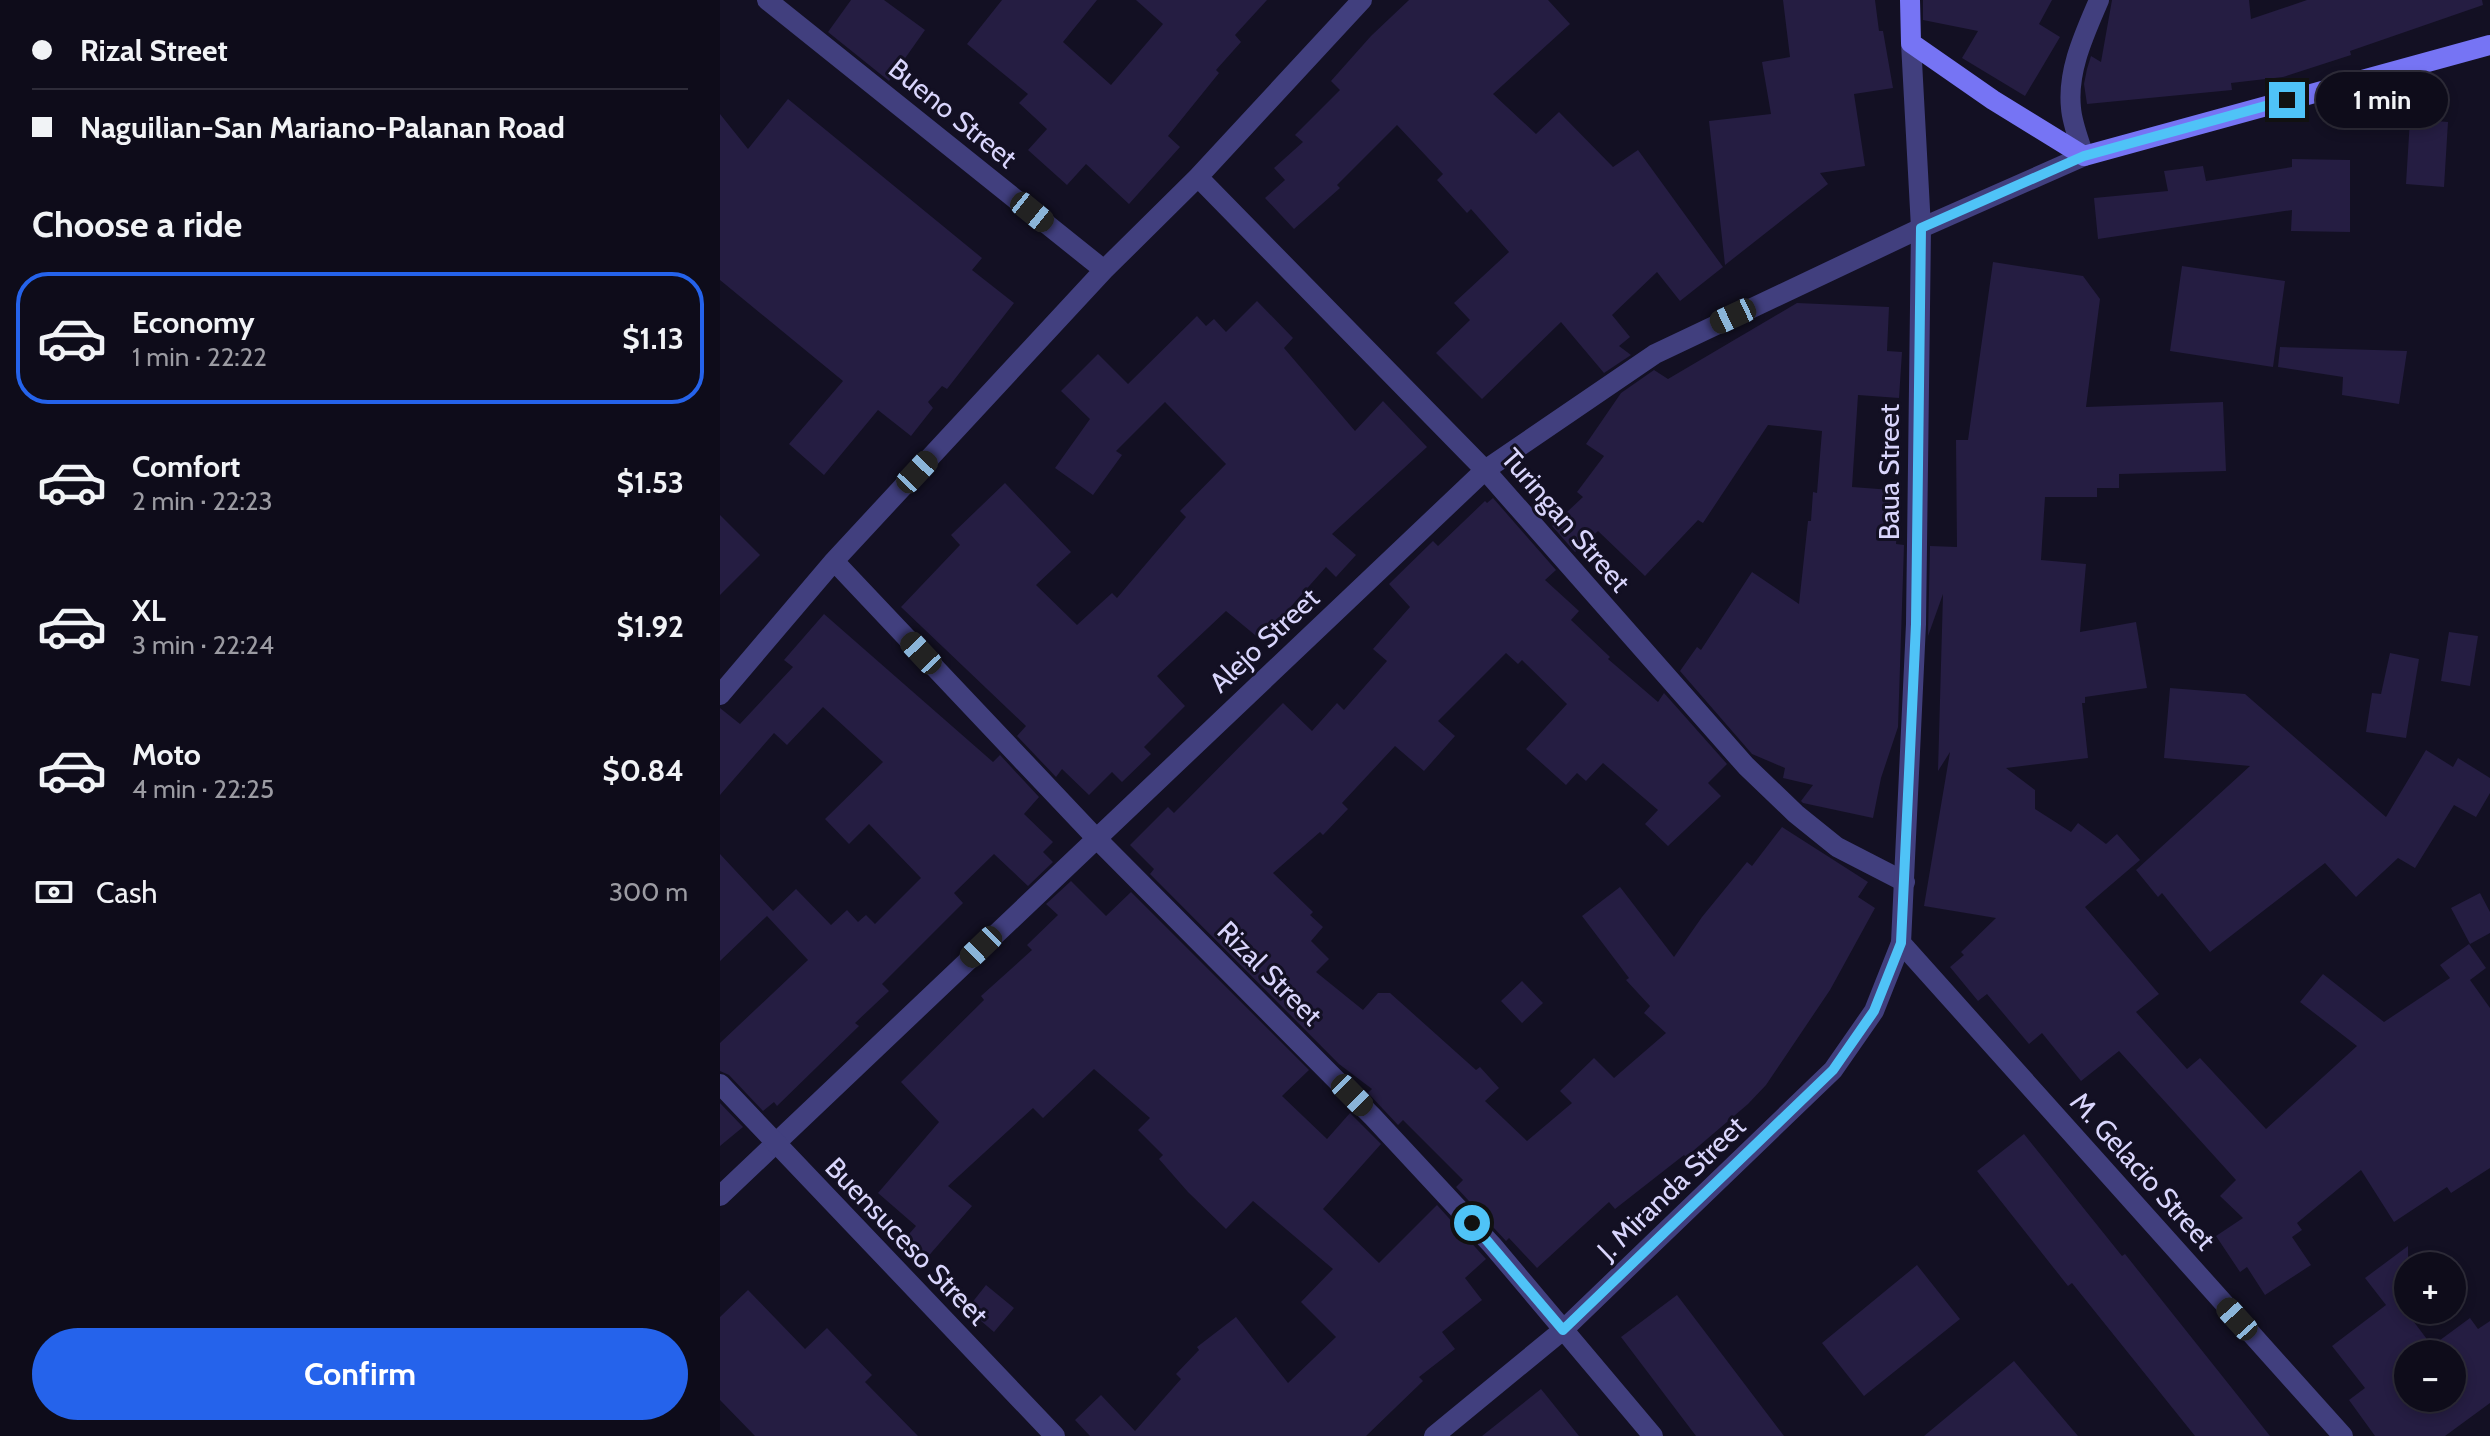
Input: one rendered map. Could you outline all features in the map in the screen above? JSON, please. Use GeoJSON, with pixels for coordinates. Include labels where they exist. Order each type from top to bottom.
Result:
{"type":"FeatureCollection","features":[{"type":"Feature","properties":{"kind":"main road","name":"Baua Street"},"geometry":{"type":"LineString","coordinates":[[1910,0],[1911,43]]}},
{"type":"Feature","properties":{"kind":"main road"},"geometry":{"type":"LineString","coordinates":[[1911,43],[1993,100],[2084,156],[2490,45]]}},
{"type":"Feature","properties":{"kind":"street","name":"Bueno Street"},"geometry":{"type":"LineString","coordinates":[[767,0],[1104,270]]}},
{"type":"Feature","properties":{"kind":"street"},"geometry":{"type":"LineString","coordinates":[[720,695],[834,561],[1104,270],[1198,177],[1362,0]]}},
{"type":"Feature","properties":{"kind":"street"},"geometry":{"type":"LineString","coordinates":[[2084,156],[2071,107],[2073,77],[2078,51],[2099,0]]}},
{"type":"Feature","properties":{"kind":"street","name":"Baua Street"},"geometry":{"type":"LineString","coordinates":[[1901,943],[1916,624],[1921,228],[1911,43]]}},
{"type":"Feature","properties":{"kind":"street","name":"Alejo Street"},"geometry":{"type":"LineString","coordinates":[[720,1196],[1485,470],[1655,354],[1921,228],[2084,156]]}},
{"type":"Feature","properties":{"kind":"street","name":"Turingan Street"},"geometry":{"type":"LineString","coordinates":[[1198,177],[1485,470],[1746,766],[1796,814],[1837,847],[1905,882]]}},
{"type":"Feature","properties":{"kind":"street","name":"Rizal Street"},"geometry":{"type":"LineString","coordinates":[[834,561],[1095,837],[1373,1117],[1492,1245],[1653,1436]]}},
{"type":"Feature","properties":{"kind":"street","name":"J. Miranda Street"},"geometry":{"type":"LineString","coordinates":[[1434,1436],[1563,1330],[1833,1070],[1874,1011],[1901,943]]}},
{"type":"Feature","properties":{"kind":"street","name":"M. Gelacio Street"},"geometry":{"type":"LineString","coordinates":[[1901,943],[2343,1436]]}},
{"type":"Feature","properties":{"kind":"street","name":"Buensuceso Street"},"geometry":{"type":"LineString","coordinates":[[720,1084],[1055,1436]]}},
{"type":"Feature","properties":{"kind":"building"},"geometry":{"type":"Polygon","coordinates":[[[851,0],[884,0],[925,30],[889,81],[828,32],[851,0]]]}},
{"type":"Feature","properties":{"kind":"building"},"geometry":{"type":"Polygon","coordinates":[[[1002,0],[1097,0],[1063,42],[1111,85],[1163,24],[1136,0],[1267,0],[1235,35],[1241,42],[1216,70],[1219,73],[1168,136],[1180,147],[1129,204],[1086,164],[1067,185],[1028,150],[1047,129],[1019,103],[1028,94],[967,44],[1002,0]]]}},
{"type":"Feature","properties":{"kind":"building"},"geometry":{"type":"Polygon","coordinates":[[[1409,0],[1548,0],[1570,24],[1493,94],[1536,134],[1559,112],[1613,167],[1638,150],[1723,267],[1680,301],[1657,272],[1612,315],[1630,337],[1619,346],[1631,355],[1604,373],[1561,322],[1482,399],[1436,353],[1470,320],[1454,303],[1509,252],[1471,209],[1467,213],[1437,180],[1443,174],[1397,125],[1337,185],[1340,188],[1294,229],[1265,198],[1285,180],[1274,168],[1303,142],[1295,135],[1340,90],[1331,81],[1371,36],[1409,0]]]}},
{"type":"Feature","properties":{"kind":"building"},"geometry":{"type":"Polygon","coordinates":[[[1783,0],[1875,0],[1893,88],[1854,94],[1865,166],[1820,173],[1828,184],[1725,265],[1709,121],[1771,114],[1762,62],[1790,57],[1783,0]]]}},
{"type":"Feature","properties":{"kind":"building"},"geometry":{"type":"Polygon","coordinates":[[[1923,0],[2052,0],[2039,24],[2060,37],[2025,96],[1962,58],[1978,31],[1923,20],[1923,0]]]}},
{"type":"Feature","properties":{"kind":"building"},"geometry":{"type":"Polygon","coordinates":[[[2112,0],[2249,0],[2251,19],[2307,0],[2482,0],[2483,5],[2283,77],[2231,83],[2232,90],[2087,104],[2084,84],[2087,69],[2091,56],[2101,62],[2112,0]]]}},
{"type":"Feature","properties":{"kind":"building"},"geometry":{"type":"Polygon","coordinates":[[[788,99],[982,258],[972,270],[1014,303],[947,389],[942,386],[928,402],[933,408],[911,436],[878,410],[824,475],[789,444],[843,381],[720,280],[720,114],[748,149],[788,99]]]}},
{"type":"Feature","properties":{"kind":"building"},"geometry":{"type":"Polygon","coordinates":[[[2410,119],[2448,122],[2444,187],[2406,184],[2410,119]]]}},
{"type":"Feature","properties":{"kind":"building"},"geometry":{"type":"Polygon","coordinates":[[[2292,159],[2350,160],[2350,232],[2291,231],[2292,210],[2098,239],[2094,198],[2168,191],[2164,171],[2203,166],[2206,181],[2292,167],[2292,159]]]}},
{"type":"Feature","properties":{"kind":"building"},"geometry":{"type":"Polygon","coordinates":[[[1993,262],[2083,276],[2100,299],[2086,407],[2223,402],[2226,471],[2119,474],[2119,488],[2097,488],[2097,497],[2045,497],[2041,560],[2086,564],[2080,632],[2136,622],[2147,688],[2085,697],[2085,703],[2082,703],[2088,758],[2006,768],[2035,790],[2035,809],[2071,832],[2078,823],[2106,844],[2117,834],[2140,860],[2085,907],[2159,994],[2136,1012],[2187,1069],[2200,1058],[2266,1129],[2357,1046],[2300,1002],[2323,974],[2384,1022],[2450,978],[2440,965],[2469,944],[2486,968],[2470,980],[2490,1008],[2490,1168],[2451,1193],[2447,1187],[2394,1222],[2361,1170],[2297,1223],[2302,1230],[2292,1237],[2311,1265],[2265,1295],[2247,1267],[2240,1272],[2216,1236],[2243,1218],[2220,1196],[2236,1180],[2119,1051],[2081,1081],[2042,1033],[2029,1044],[1987,994],[1978,1001],[1950,967],[1996,918],[1924,906],[1950,752],[1938,771],[1943,594],[1928,636],[1930,546],[1957,547],[1956,440],[1968,440],[1993,262]]]}},
{"type":"Feature","properties":{"kind":"building"},"geometry":{"type":"Polygon","coordinates":[[[2182,266],[2285,281],[2273,367],[2170,351],[2182,266]]]}},
{"type":"Feature","properties":{"kind":"building"},"geometry":{"type":"Polygon","coordinates":[[[1257,301],[1293,338],[1284,348],[1355,431],[1383,401],[1427,447],[1332,534],[1356,555],[1336,577],[1326,567],[1261,640],[1226,611],[1157,676],[1185,706],[1144,747],[1151,754],[1122,782],[1112,772],[1089,795],[1062,769],[1056,777],[1017,736],[1026,726],[901,607],[960,545],[951,535],[1005,483],[1071,552],[1036,585],[1077,625],[1112,593],[1117,598],[1186,517],[1180,511],[1226,464],[1165,402],[1116,451],[1122,455],[1093,495],[1055,468],[1090,419],[1061,391],[1098,354],[1128,384],[1197,316],[1206,326],[1214,319],[1226,332],[1257,301]]]}},
{"type":"Feature","properties":{"kind":"building"},"geometry":{"type":"Polygon","coordinates":[[[1797,303],[1889,307],[1887,351],[1902,352],[1899,398],[1858,395],[1852,487],[1892,490],[1890,519],[1898,520],[1896,544],[1904,545],[1898,727],[1881,778],[1873,818],[1803,803],[1801,801],[1813,785],[1783,778],[1785,768],[1752,754],[1680,671],[1697,647],[1701,650],[1752,572],[1799,604],[1808,521],[1811,521],[1813,492],[1817,493],[1822,431],[1768,425],[1703,523],[1698,520],[1645,576],[1598,531],[1575,552],[1552,526],[1583,497],[1577,492],[1604,456],[1586,444],[1621,393],[1654,370],[1668,379],[1797,303]]]}},
{"type":"Feature","properties":{"kind":"building"},"geometry":{"type":"Polygon","coordinates":[[[2280,347],[2407,351],[2399,404],[2342,395],[2343,377],[2278,367],[2280,347]]]}},
{"type":"Feature","properties":{"kind":"building"},"geometry":{"type":"Polygon","coordinates":[[[1493,498],[1556,570],[1545,580],[1579,611],[1571,620],[1610,657],[1608,659],[1658,702],[1664,693],[1727,764],[1708,783],[1721,796],[1668,846],[1645,824],[1658,810],[1603,763],[1586,781],[1577,773],[1566,785],[1526,749],[1567,704],[1522,660],[1518,664],[1506,653],[1438,721],[1455,736],[1424,771],[1395,746],[1342,803],[1348,809],[1323,835],[1320,832],[1273,873],[1313,912],[1310,915],[1323,927],[1311,941],[1329,959],[1316,972],[1363,1010],[1378,993],[1390,993],[1476,1070],[1480,1067],[1499,1088],[1485,1101],[1527,1141],[1572,1103],[1560,1091],[1594,1058],[1614,1078],[1666,1033],[1644,1013],[1650,1006],[1626,980],[1629,978],[1582,916],[1620,887],[1674,957],[1747,862],[1752,866],[1782,827],[1868,882],[1858,897],[1875,908],[1830,990],[1766,1085],[1686,1157],[1684,1155],[1615,1209],[1609,1202],[1537,1268],[1509,1238],[1506,1241],[1456,1187],[1463,1180],[1403,1120],[1398,1125],[1368,1093],[1372,1089],[1339,1064],[1150,874],[1154,869],[1130,845],[1168,807],[1174,813],[1283,703],[1312,731],[1337,703],[1344,710],[1387,661],[1373,649],[1410,607],[1389,584],[1433,541],[1438,546],[1485,501],[1487,503],[1493,498]]]}},
{"type":"Feature","properties":{"kind":"building"},"geometry":{"type":"Polygon","coordinates":[[[720,515],[760,555],[720,595],[720,515]]]}},
{"type":"Feature","properties":{"kind":"building"},"geometry":{"type":"Polygon","coordinates":[[[824,614],[993,762],[1000,755],[1039,797],[1024,814],[1053,842],[1043,852],[1053,862],[1028,886],[994,854],[954,893],[963,903],[882,984],[889,991],[855,1023],[859,1026],[777,1106],[774,1102],[763,1111],[729,1075],[720,1071],[720,1043],[808,960],[767,916],[720,961],[720,854],[773,911],[796,889],[831,925],[847,910],[858,922],[866,915],[875,924],[921,878],[869,824],[849,844],[825,819],[883,762],[823,707],[787,745],[774,733],[720,795],[720,708],[740,724],[793,667],[784,660],[824,614]]]}},
{"type":"Feature","properties":{"kind":"building"},"geometry":{"type":"Polygon","coordinates":[[[2449,632],[2478,636],[2470,686],[2441,681],[2449,632]]]}},
{"type":"Feature","properties":{"kind":"building"},"geometry":{"type":"Polygon","coordinates":[[[2390,653],[2419,659],[2406,738],[2366,732],[2372,693],[2381,694],[2390,653]]]}},
{"type":"Feature","properties":{"kind":"building"},"geometry":{"type":"Polygon","coordinates":[[[2170,688],[2245,694],[2386,817],[2426,750],[2453,767],[2458,758],[2490,778],[2490,793],[2476,817],[2454,805],[2415,868],[2398,858],[2356,897],[2325,863],[2210,952],[2162,893],[2158,897],[2136,870],[2250,766],[2164,758],[2170,688]]]}},
{"type":"Feature","properties":{"kind":"building"},"geometry":{"type":"Polygon","coordinates":[[[1071,881],[1106,916],[1131,892],[1309,1070],[1282,1096],[1327,1139],[1350,1113],[1381,1144],[1323,1209],[1379,1263],[1437,1205],[1486,1259],[1465,1278],[1482,1300],[1442,1332],[1455,1349],[1419,1377],[1423,1381],[1366,1436],[1090,1436],[1075,1420],[1101,1395],[1135,1431],[1181,1379],[1176,1374],[1199,1350],[1197,1347],[1236,1317],[1288,1383],[1336,1337],[1301,1302],[1333,1269],[1253,1201],[1226,1229],[1188,1192],[1159,1159],[1163,1155],[1138,1130],[1150,1118],[1094,1069],[1043,1118],[1033,1108],[948,1186],[972,1206],[925,1260],[903,1241],[916,1226],[878,1193],[939,1122],[901,1082],[984,1000],[981,996],[1032,950],[1027,945],[1058,915],[1046,904],[1071,881]]]}},
{"type":"Feature","properties":{"kind":"building"},"geometry":{"type":"Polygon","coordinates":[[[2480,893],[2490,912],[2490,933],[2470,944],[2451,908],[2480,893]]]}},
{"type":"Feature","properties":{"kind":"building"},"geometry":{"type":"Polygon","coordinates":[[[1522,981],[1543,1003],[1522,1023],[1501,1001],[1522,981]]]}},
{"type":"Feature","properties":{"kind":"building"},"geometry":{"type":"Polygon","coordinates":[[[720,1103],[743,1127],[720,1146],[720,1103]]]}},
{"type":"Feature","properties":{"kind":"building"},"geometry":{"type":"Polygon","coordinates":[[[2024,1134],[2122,1256],[2125,1254],[2270,1436],[2195,1436],[2072,1283],[2068,1286],[1977,1171],[2024,1134]]]}},
{"type":"Feature","properties":{"kind":"building"},"geometry":{"type":"Polygon","coordinates":[[[2394,1256],[2394,1324],[2416,1324],[2428,1340],[2394,1340],[2394,1412],[2466,1412],[2466,1340],[2440,1340],[2466,1324],[2470,1318],[2478,1329],[2490,1321],[2490,1403],[2445,1436],[2375,1436],[2349,1400],[2365,1388],[2332,1346],[2386,1305],[2365,1278],[2394,1256]]]}},
{"type":"Feature","properties":{"kind":"building"},"geometry":{"type":"Polygon","coordinates":[[[1917,1265],[1960,1319],[1864,1396],[1822,1343],[1917,1265]]]}},
{"type":"Feature","properties":{"kind":"building"},"geometry":{"type":"Polygon","coordinates":[[[986,1285],[1014,1308],[994,1332],[967,1309],[986,1285]]]}},
{"type":"Feature","properties":{"kind":"building"},"geometry":{"type":"Polygon","coordinates":[[[748,1290],[805,1349],[827,1328],[872,1375],[865,1382],[918,1436],[755,1436],[720,1400],[720,1317],[748,1290]]]}},
{"type":"Feature","properties":{"kind":"building"},"geometry":{"type":"Polygon","coordinates":[[[1677,1295],[1784,1436],[1696,1436],[1621,1337],[1677,1295]]]}},
{"type":"Feature","properties":{"kind":"building"},"geometry":{"type":"Polygon","coordinates":[[[2014,1361],[2078,1436],[1924,1436],[2014,1361]]]}},
{"type":"Feature","properties":{"kind":"building"},"geometry":{"type":"Polygon","coordinates":[[[1541,1389],[1579,1436],[1482,1436],[1541,1389]]]}},
{"type":"Feature","properties":{"kind":"route"},"geometry":{"type":"LineString","coordinates":[[1472,1223],[1563,1330],[1833,1070],[1874,1011],[1901,943],[1905,882],[1916,624],[1921,228],[2084,156],[2287,100]]}}]}
